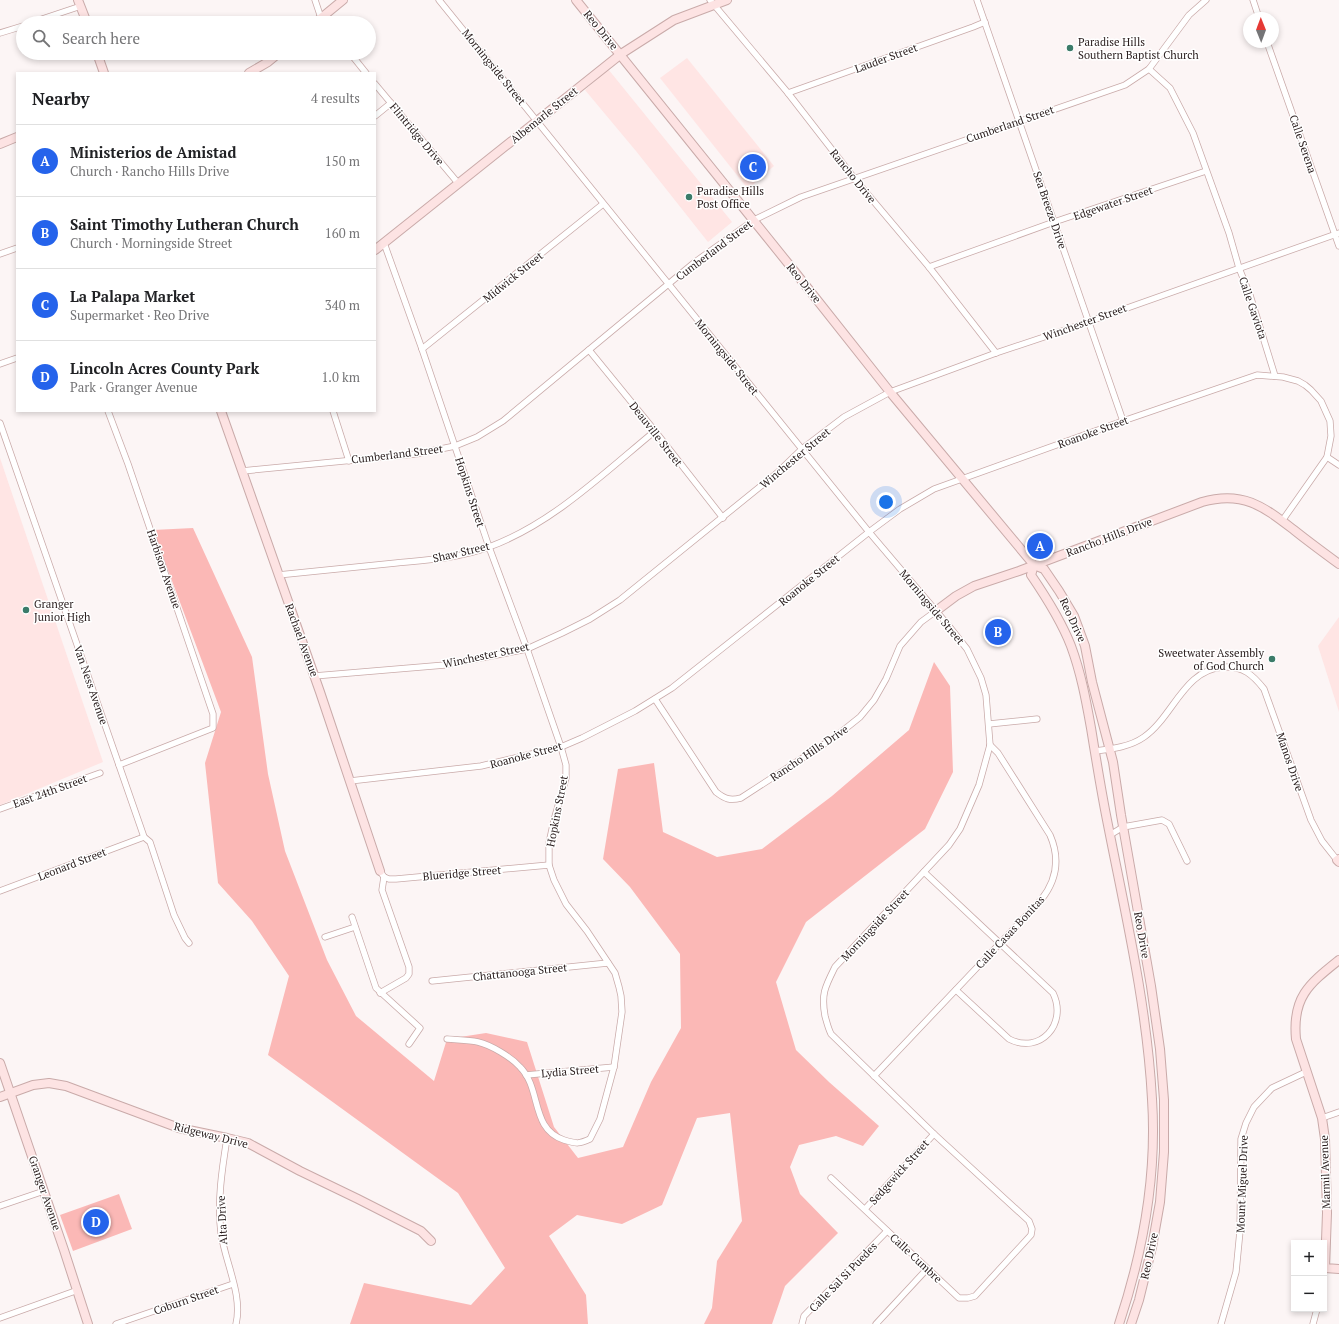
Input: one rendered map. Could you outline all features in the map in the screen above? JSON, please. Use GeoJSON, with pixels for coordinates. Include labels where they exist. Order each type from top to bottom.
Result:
{"type":"FeatureCollection","features":[{"type":"Feature","properties":{"kind":"street"},"geometry":{"type":"LineString","coordinates":[[315,0],[320,16]]}},
{"type":"Feature","properties":{"kind":"street"},"geometry":{"type":"LineString","coordinates":[[326,16],[343,0]]}},
{"type":"Feature","properties":{"kind":"street","name":"Morningside Street"},"geometry":{"type":"LineString","coordinates":[[439,0],[869,532],[967,649],[981,678],[986,695],[990,745],[980,785],[960,829],[950,845],[835,968],[825,986],[822,1002],[828,1029],[831,1034],[934,1134],[1031,1223],[1032,1229],[1030,1238],[1003,1266]]}},
{"type":"Feature","properties":{"kind":"street","name":"Reo Drive"},"geometry":{"type":"LineString","coordinates":[[576,0],[754,220],[890,392],[1034,564],[1044,569],[1060,591],[1074,616],[1085,646],[1092,682],[1114,762],[1123,827],[1151,986],[1160,1049],[1164,1100],[1164,1152],[1160,1202],[1152,1247],[1139,1300],[1131,1324]]}},
{"type":"Feature","properties":{"kind":"street","name":"Albemarle Street"},"geometry":{"type":"LineString","coordinates":[[376,249],[621,54],[674,20],[712,2],[727,0]]}},
{"type":"Feature","properties":{"kind":"street","name":"Sea Breeze Drive"},"geometry":{"type":"LineString","coordinates":[[977,0],[1123,421]]}},
{"type":"Feature","properties":{"kind":"street","name":"Cumberland Street"},"geometry":{"type":"LineString","coordinates":[[242,471],[416,454],[455,446],[477,437],[503,421],[695,262],[754,220],[801,196],[1124,85],[1149,69],[1189,15],[1206,0]]}},
{"type":"Feature","properties":{"kind":"street"},"geometry":{"type":"LineString","coordinates":[[1253,0],[1257,12]]}},
{"type":"Feature","properties":{"kind":"street"},"geometry":{"type":"LineString","coordinates":[[47,16],[80,2],[85,16]]}},
{"type":"Feature","properties":{"kind":"street","name":"Rancho Drive"},"geometry":{"type":"LineString","coordinates":[[712,2],[788,94],[854,178],[929,267],[996,353]]}},
{"type":"Feature","properties":{"kind":"street","name":"Lauder Street"},"geometry":{"type":"LineString","coordinates":[[788,94],[985,22]]}},
{"type":"Feature","properties":{"kind":"street"},"geometry":{"type":"LineString","coordinates":[[0,33],[16,28]]}},
{"type":"Feature","properties":{"kind":"street","name":"Calle Serena"},"geometry":{"type":"LineString","coordinates":[[1270,48],[1337,234],[1339,246]]}},
{"type":"Feature","properties":{"kind":"street"},"geometry":{"type":"LineString","coordinates":[[99,60],[104,72]]}},
{"type":"Feature","properties":{"kind":"street"},"geometry":{"type":"LineString","coordinates":[[251,72],[270,60]]}},
{"type":"Feature","properties":{"kind":"street"},"geometry":{"type":"LineString","coordinates":[[356,60],[365,72]]}},
{"type":"Feature","properties":{"kind":"street","name":"Calle Gaviota"},"geometry":{"type":"LineString","coordinates":[[1149,69],[1170,88],[1191,127],[1239,268],[1250,295],[1275,376]]}},
{"type":"Feature","properties":{"kind":"street","name":"Flintridge Drive"},"geometry":{"type":"LineString","coordinates":[[376,85],[458,183]]}},
{"type":"Feature","properties":{"kind":"street"},"geometry":{"type":"LineString","coordinates":[[376,115],[391,103]]}},
{"type":"Feature","properties":{"kind":"street"},"geometry":{"type":"LineString","coordinates":[[0,144],[16,137]]}},
{"type":"Feature","properties":{"kind":"street","name":"Edgewater Street"},"geometry":{"type":"LineString","coordinates":[[929,267],[1054,222],[1206,171]]}},
{"type":"Feature","properties":{"kind":"street","name":"Midwick Street"},"geometry":{"type":"LineString","coordinates":[[422,349],[603,204]]}},
{"type":"Feature","properties":{"kind":"street","name":"Winchester Street"},"geometry":{"type":"LineString","coordinates":[[314,676],[445,665],[526,649],[572,628],[620,600],[723,518],[777,473],[802,449],[844,417],[890,392],[996,353],[1337,234]]}},
{"type":"Feature","properties":{"kind":"street","name":"Hopkins Street"},"geometry":{"type":"LineString","coordinates":[[384,243],[422,349],[489,547],[561,747],[566,765],[566,778],[549,843],[549,865],[554,880],[566,904],[615,973],[622,1006],[614,1067],[600,1119],[590,1139],[579,1144],[561,1139],[547,1129],[541,1120],[532,1086],[521,1068],[512,1059],[479,1042],[447,1039]]}},
{"type":"Feature","properties":{"kind":"street"},"geometry":{"type":"LineString","coordinates":[[0,254],[16,248]]}},
{"type":"Feature","properties":{"kind":"street","name":"Deauville Street"},"geometry":{"type":"LineString","coordinates":[[589,350],[723,518]]}},
{"type":"Feature","properties":{"kind":"street"},"geometry":{"type":"LineString","coordinates":[[0,364],[16,358]]}},
{"type":"Feature","properties":{"kind":"street","name":"Roanoke Street"},"geometry":{"type":"LineString","coordinates":[[350,781],[481,766],[561,747],[636,712],[672,688],[869,532],[900,509],[934,489],[1123,421],[1257,375],[1275,376]]}},
{"type":"Feature","properties":{"kind":"street"},"geometry":{"type":"LineString","coordinates":[[1275,376],[1291,379],[1305,385],[1311,390],[1321,401],[1328,414],[1331,428],[1331,443],[1326,457],[1282,521]]}},
{"type":"Feature","properties":{"kind":"street","name":"Harbison Avenue"},"geometry":{"type":"LineString","coordinates":[[108,412],[128,464],[213,714],[213,728],[119,765]]}},
{"type":"Feature","properties":{"kind":"street","name":"Rachael Avenue"},"geometry":{"type":"LineString","coordinates":[[221,412],[382,874]]}},
{"type":"Feature","properties":{"kind":"street"},"geometry":{"type":"LineString","coordinates":[[332,412],[349,461]]}},
{"type":"Feature","properties":{"kind":"street","name":"Van Ness Avenue"},"geometry":{"type":"LineString","coordinates":[[0,423],[144,837],[150,842],[176,919],[184,938],[189,943]]}},
{"type":"Feature","properties":{"kind":"street","name":"Shaw Street"},"geometry":{"type":"LineString","coordinates":[[278,575],[432,559],[459,555],[489,547],[526,530],[560,509],[655,431]]}},
{"type":"Feature","properties":{"kind":"street"},"geometry":{"type":"LineString","coordinates":[[1326,457],[1339,465]]}},
{"type":"Feature","properties":{"kind":"street","name":"Rancho Hills Drive"},"geometry":{"type":"LineString","coordinates":[[655,699],[716,792],[725,798],[734,800],[740,798],[836,737],[860,717],[874,700],[886,680],[900,646],[920,622],[956,596],[974,586],[1019,571],[1034,564],[1210,500],[1225,498],[1248,501],[1262,507],[1339,564]]}},
{"type":"Feature","properties":{"kind":"street","name":"Reo Drive"},"geometry":{"type":"LineString","coordinates":[[1034,564],[1030,575],[1048,599],[1061,623],[1075,658],[1083,686],[1140,995],[1148,1051],[1152,1101],[1152,1152],[1148,1201],[1135,1269],[1119,1324]]}},
{"type":"Feature","properties":{"kind":"street","name":"Manos Drive"},"geometry":{"type":"LineString","coordinates":[[1110,750],[1143,738],[1151,732],[1189,684],[1200,674],[1217,667],[1228,666],[1244,670],[1254,676],[1264,689],[1314,827],[1322,841],[1338,860]]}},
{"type":"Feature","properties":{"kind":"street"},"geometry":{"type":"LineString","coordinates":[[989,724],[1037,719]]}},
{"type":"Feature","properties":{"kind":"street","name":"Calle Casas Bonitas"},"geometry":{"type":"LineString","coordinates":[[874,1076],[1045,894],[1052,882],[1056,868],[1056,861],[1050,835],[998,753],[990,745]]}},
{"type":"Feature","properties":{"kind":"street"},"geometry":{"type":"LineString","coordinates":[[1095,751],[1110,750]]}},
{"type":"Feature","properties":{"kind":"street","name":"East 24th Street"},"geometry":{"type":"LineString","coordinates":[[0,809],[100,773]]}},
{"type":"Feature","properties":{"kind":"street"},"geometry":{"type":"LineString","coordinates":[[1110,835],[1123,827],[1162,820],[1169,824],[1187,861]]}},
{"type":"Feature","properties":{"kind":"street","name":"Leonard Street"},"geometry":{"type":"LineString","coordinates":[[0,891],[144,837]]}},
{"type":"Feature","properties":{"kind":"street","name":"Blueridge Street"},"geometry":{"type":"LineString","coordinates":[[382,874],[389,879],[396,879],[549,865]]}},
{"type":"Feature","properties":{"kind":"street"},"geometry":{"type":"LineString","coordinates":[[924,872],[1053,993],[1058,1013],[1050,1032],[1043,1039],[1034,1043],[1024,1044],[1009,1039],[956,990]]}},
{"type":"Feature","properties":{"kind":"street"},"geometry":{"type":"LineString","coordinates":[[380,993],[406,978],[409,974],[409,966],[382,890],[382,874]]}},
{"type":"Feature","properties":{"kind":"street"},"geometry":{"type":"LineString","coordinates":[[352,917],[376,988],[420,1028],[409,1044]]}},
{"type":"Feature","properties":{"kind":"street"},"geometry":{"type":"LineString","coordinates":[[325,937],[355,927]]}},
{"type":"Feature","properties":{"kind":"street","name":"Marmil Avenue"},"geometry":{"type":"LineString","coordinates":[[1326,1240],[1325,1140],[1322,1118],[1295,1035],[1295,1023],[1298,1007],[1304,993],[1314,980],[1339,960]]}},
{"type":"Feature","properties":{"kind":"street","name":"Chattanooga Street"},"geometry":{"type":"LineString","coordinates":[[432,981],[608,963]]}},
{"type":"Feature","properties":{"kind":"street","name":"Granger Avenue"},"geometry":{"type":"LineString","coordinates":[[0,1063],[78,1290],[88,1324]]}},
{"type":"Feature","properties":{"kind":"street","name":"Lydia Street"},"geometry":{"type":"LineString","coordinates":[[526,1075],[614,1067]]}},
{"type":"Feature","properties":{"kind":"street","name":"Mount Miguel Drive"},"geometry":{"type":"LineString","coordinates":[[1221,1324],[1236,1272],[1240,1231],[1241,1138],[1246,1123],[1254,1107],[1272,1088],[1306,1072]]}},
{"type":"Feature","properties":{"kind":"street","name":"Ridgeway Drive"},"geometry":{"type":"LineString","coordinates":[[0,1097],[33,1085],[49,1083],[66,1086],[180,1128],[248,1144],[421,1231],[431,1241]]}},
{"type":"Feature","properties":{"kind":"street"},"geometry":{"type":"LineString","coordinates":[[1322,1118],[1339,1112]]}},
{"type":"Feature","properties":{"kind":"street","name":"Sedgewick Street"},"geometry":{"type":"LineString","coordinates":[[865,1209],[934,1134]]}},
{"type":"Feature","properties":{"kind":"street","name":"Alta Drive"},"geometry":{"type":"LineString","coordinates":[[227,1138],[221,1186],[221,1231],[238,1312],[236,1324]]}},
{"type":"Feature","properties":{"kind":"street","name":"Calle Cumbre"},"geometry":{"type":"LineString","coordinates":[[831,1178],[927,1269],[960,1298],[965,1299],[975,1296],[1003,1266]]}},
{"type":"Feature","properties":{"kind":"street"},"geometry":{"type":"LineString","coordinates":[[0,1206],[44,1191]]}},
{"type":"Feature","properties":{"kind":"street","name":"Calle Sal Si Puedes"},"geometry":{"type":"LineString","coordinates":[[802,1324],[804,1316],[887,1231]]}},
{"type":"Feature","properties":{"kind":"street"},"geometry":{"type":"LineString","coordinates":[[876,1324],[927,1269]]}},
{"type":"Feature","properties":{"kind":"street"},"geometry":{"type":"LineString","coordinates":[[1327,1271],[1339,1269]]}},
{"type":"Feature","properties":{"kind":"street","name":"Coburn Street"},"geometry":{"type":"LineString","coordinates":[[116,1324],[233,1284]]}},
{"type":"Feature","properties":{"kind":"street"},"geometry":{"type":"LineString","coordinates":[[0,1318],[78,1290]]}},
{"type":"Feature","properties":{"kind":"street"},"geometry":{"type":"LineString","coordinates":[[1313,1324],[1316,1312]]}},
{"type":"Feature","properties":{"kind":"shaded area"},"geometry":{"type":"Polygon","coordinates":[[[687,58],[774,166],[748,189],[660,78],[687,58]]]}},
{"type":"Feature","properties":{"kind":"shaded area"},"geometry":{"type":"Polygon","coordinates":[[[608,69],[732,222],[708,242],[636,151],[585,90],[608,69]]]}},
{"type":"Feature","properties":{"kind":"shaded area","name":"Granger Junior High"},"geometry":{"type":"Polygon","coordinates":[[[0,458],[103,762],[0,805],[0,458]]]}},
{"type":"Feature","properties":{"kind":"shaded area"},"geometry":{"type":"Polygon","coordinates":[[[193,528],[252,657],[268,774],[285,851],[327,960],[356,1016],[434,1081],[447,1039],[486,1033],[527,1042],[554,1127],[578,1158],[623,1147],[651,1082],[681,1028],[680,954],[630,887],[603,859],[618,769],[654,763],[663,832],[717,857],[762,849],[832,796],[909,730],[934,662],[950,686],[953,772],[925,829],[806,922],[776,982],[796,1050],[829,1082],[879,1126],[863,1146],[836,1136],[799,1145],[790,1167],[800,1194],[838,1233],[785,1286],[772,1324],[704,1324],[712,1308],[717,1261],[742,1221],[730,1113],[697,1118],[662,1205],[622,1224],[577,1215],[549,1236],[586,1295],[588,1324],[350,1324],[364,1283],[471,1305],[505,1268],[458,1193],[268,1055],[289,976],[252,921],[218,883],[205,763],[221,712],[153,530],[193,528]]]}},
{"type":"Feature","properties":{"kind":"shaded area"},"geometry":{"type":"Polygon","coordinates":[[[1339,617],[1339,712],[1318,646],[1339,617]]]}},
{"type":"Feature","properties":{"kind":"shaded area"},"geometry":{"type":"Polygon","coordinates":[[[119,1194],[132,1229],[73,1251],[60,1215],[119,1194]]]}},
{"type":"Feature","properties":{"kind":"place","name":"Paradise Hills Southern Baptist Church"},"geometry":{"type":"Point","coordinates":[1070,48]}},
{"type":"Feature","properties":{"kind":"place","name":"La Palapa Market"},"geometry":{"type":"Point","coordinates":[753,167]}},
{"type":"Feature","properties":{"kind":"place","name":"Paradise Hills Post Office"},"geometry":{"type":"Point","coordinates":[689,197]}},
{"type":"Feature","properties":{"kind":"place","name":"Ministerios de Amistad"},"geometry":{"type":"Point","coordinates":[1040,546]}},
{"type":"Feature","properties":{"kind":"place","name":"Granger Junior High"},"geometry":{"type":"Point","coordinates":[26,610]}},
{"type":"Feature","properties":{"kind":"place","name":"Saint Timothy Lutheran Church"},"geometry":{"type":"Point","coordinates":[998,632]}},
{"type":"Feature","properties":{"kind":"place","name":"Sweetwater Assembly of God Church"},"geometry":{"type":"Point","coordinates":[1272,659]}},
{"type":"Feature","properties":{"kind":"place","name":"Lincoln Acres County Park"},"geometry":{"type":"Point","coordinates":[96,1222]}}]}
